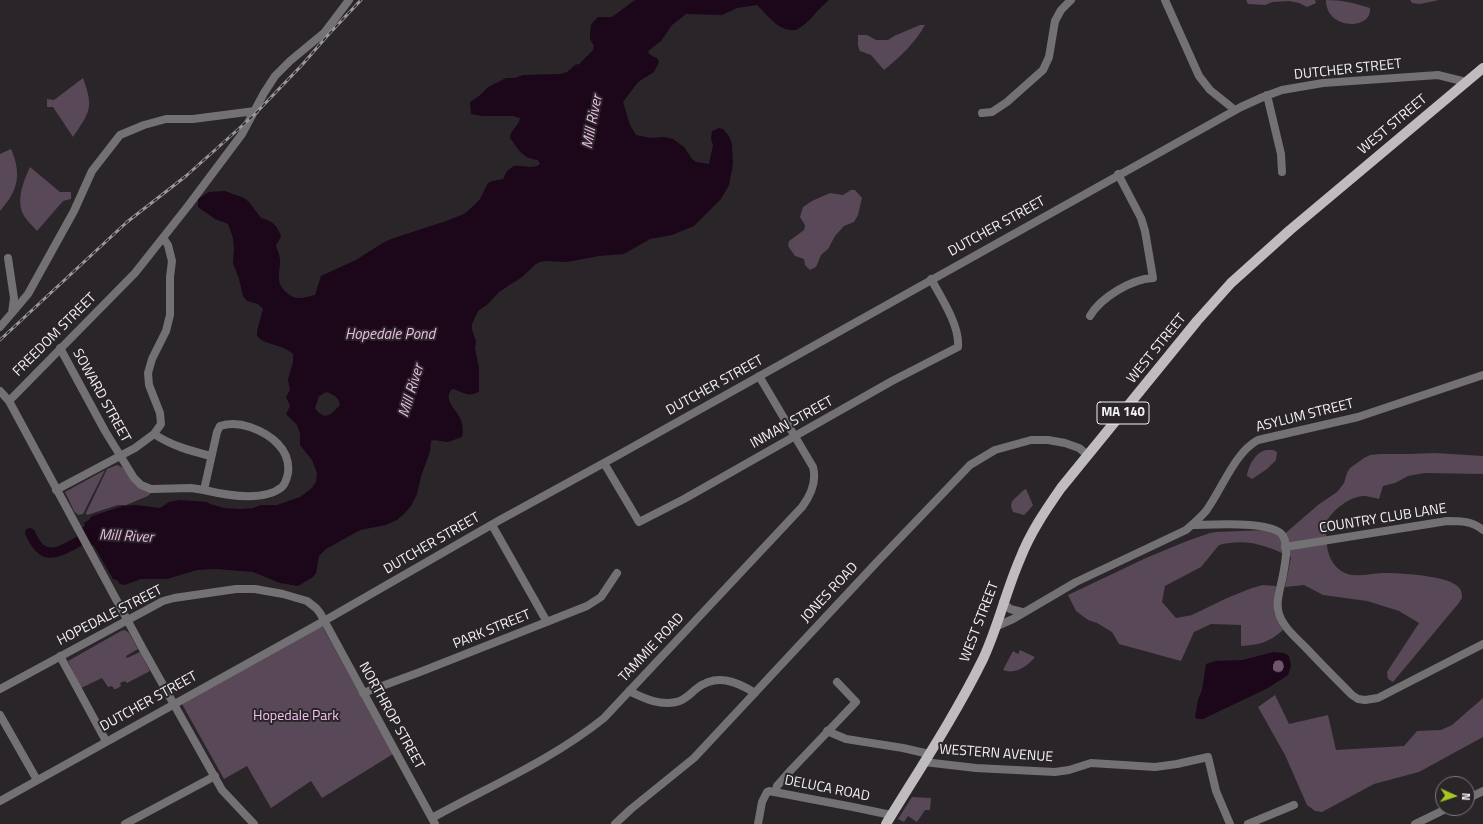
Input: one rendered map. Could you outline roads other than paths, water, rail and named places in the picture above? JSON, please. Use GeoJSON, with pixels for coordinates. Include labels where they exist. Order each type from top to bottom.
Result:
{"type":"FeatureCollection","features":[{"type":"Feature","properties":{"kind":"main road","name":"WEST STREET"},"geometry":{"type":"LineString","coordinates":[[889,820],[968,688],[984,657],[1003,602],[1031,534],[1061,488],[1206,311],[1231,283],[1290,230],[1483,68]]}},
{"type":"Feature","properties":{"kind":"street","name":"FREEDOM STREET"},"geometry":{"type":"LineString","coordinates":[[9,401],[135,273],[242,134],[264,92],[275,76],[290,61],[325,32],[349,0]]}},
{"type":"Feature","properties":{"kind":"street"},"geometry":{"type":"LineString","coordinates":[[982,113],[992,112],[1007,102],[1043,69],[1049,57],[1055,21],[1061,10],[1071,0]]}},
{"type":"Feature","properties":{"kind":"street"},"geometry":{"type":"LineString","coordinates":[[1165,0],[1199,76],[1210,90],[1235,110]]}},
{"type":"Feature","properties":{"kind":"street","name":"DUTCHER STREET"},"geometry":{"type":"LineString","coordinates":[[0,801],[324,621],[492,524],[604,463],[1118,174],[1235,110],[1267,95],[1301,86],[1354,80],[1438,75],[1466,82]]}},
{"type":"Feature","properties":{"kind":"street"},"geometry":{"type":"LineString","coordinates":[[1267,95],[1281,154],[1282,172]]}},
{"type":"Feature","properties":{"kind":"street"},"geometry":{"type":"LineString","coordinates":[[0,327],[28,294],[74,211],[92,171],[120,135],[144,125],[166,119],[193,119],[255,111]]}},
{"type":"Feature","properties":{"kind":"street"},"geometry":{"type":"LineString","coordinates":[[1090,316],[1104,299],[1139,280],[1153,278],[1145,231],[1118,174]]}},
{"type":"Feature","properties":{"kind":"street"},"geometry":{"type":"LineString","coordinates":[[56,490],[135,448],[154,434],[161,424],[159,409],[149,385],[148,373],[152,359],[166,331],[170,315],[170,277],[172,261],[168,245],[163,238]]}},
{"type":"Feature","properties":{"kind":"street"},"geometry":{"type":"LineString","coordinates":[[8,258],[14,298],[12,313]]}},
{"type":"Feature","properties":{"kind":"street","name":"INMAN STREET"},"geometry":{"type":"LineString","coordinates":[[604,463],[638,522],[684,498],[892,381],[958,347],[959,338],[942,298],[931,279]]}},
{"type":"Feature","properties":{"kind":"street","name":"SOWARD STREET"},"geometry":{"type":"LineString","coordinates":[[60,348],[120,456],[134,478],[141,485],[151,489],[191,488],[204,490]]}},
{"type":"Feature","properties":{"kind":"street","name":"ASYLUM STREET"},"geometry":{"type":"LineString","coordinates":[[995,627],[1013,619],[1022,612],[1076,582],[1180,534],[1192,525],[1206,510],[1243,451],[1252,443],[1258,440],[1358,417],[1483,375]]}},
{"type":"Feature","properties":{"kind":"street","name":"TAMMIE ROAD"},"geometry":{"type":"LineString","coordinates":[[433,821],[556,752],[604,718],[793,518],[806,502],[813,486],[814,470],[811,462],[759,376]]}},
{"type":"Feature","properties":{"kind":"street"},"geometry":{"type":"LineString","coordinates":[[0,391],[9,401],[56,490],[224,792],[254,824]]}},
{"type":"Feature","properties":{"kind":"street"},"geometry":{"type":"LineString","coordinates":[[228,424],[246,426],[266,434],[278,444],[286,456],[288,463],[287,477],[281,488],[266,494],[231,496],[204,490],[211,456],[220,426],[228,424]]}},
{"type":"Feature","properties":{"kind":"street"},"geometry":{"type":"LineString","coordinates":[[154,434],[166,442],[178,447],[211,456]]}},
{"type":"Feature","properties":{"kind":"street","name":"JONES ROAD"},"geometry":{"type":"LineString","coordinates":[[615,824],[631,809],[694,758],[876,563],[970,465],[995,450],[1031,440],[1048,440],[1065,443],[1079,448],[1088,455]]}},
{"type":"Feature","properties":{"kind":"street","name":"COUNTRY CLUB LANE"},"geometry":{"type":"LineString","coordinates":[[1285,547],[1447,521],[1472,523],[1483,530]]}},
{"type":"Feature","properties":{"kind":"street"},"geometry":{"type":"LineString","coordinates":[[492,524],[547,622]]}},
{"type":"Feature","properties":{"kind":"street"},"geometry":{"type":"LineString","coordinates":[[1192,525],[1242,525],[1268,527],[1280,532],[1284,539],[1285,547],[1285,560],[1278,599],[1278,610],[1281,618],[1289,631],[1352,695],[1358,699],[1369,700],[1387,694],[1483,644]]}},
{"type":"Feature","properties":{"kind":"street","name":"PARK STREET"},"geometry":{"type":"LineString","coordinates":[[364,693],[547,622],[594,602],[603,593],[617,572]]}},
{"type":"Feature","properties":{"kind":"street","name":"HOPEDALE STREET"},"geometry":{"type":"LineString","coordinates":[[0,689],[128,620],[174,598],[246,588],[276,592],[307,601],[316,608],[324,621]]}},
{"type":"Feature","properties":{"kind":"street"},"geometry":{"type":"LineString","coordinates":[[1003,602],[1010,609],[1022,612]]}},
{"type":"Feature","properties":{"kind":"street","name":"NORTHROP STREET"},"geometry":{"type":"LineString","coordinates":[[324,621],[433,821]]}},
{"type":"Feature","properties":{"kind":"street"},"geometry":{"type":"LineString","coordinates":[[60,656],[106,741]]}},
{"type":"Feature","properties":{"kind":"street"},"geometry":{"type":"LineString","coordinates":[[629,691],[656,702],[671,703],[684,699],[698,687],[708,682],[723,680],[737,683],[755,693]]}},
{"type":"Feature","properties":{"kind":"street"},"geometry":{"type":"LineString","coordinates":[[775,792],[777,786],[827,731],[856,702],[837,682]]}},
{"type":"Feature","properties":{"kind":"street"},"geometry":{"type":"LineString","coordinates":[[0,715],[37,780]]}},
{"type":"Feature","properties":{"kind":"street","name":"WESTERN AVENUE"},"geometry":{"type":"LineString","coordinates":[[827,731],[846,739],[903,748],[926,758],[976,768],[1055,772],[1069,770],[1091,763],[1155,767],[1208,757],[1216,791],[1230,824]]}},
{"type":"Feature","properties":{"kind":"street"},"geometry":{"type":"LineString","coordinates":[[125,824],[215,776]]}},
{"type":"Feature","properties":{"kind":"street","name":"DELUCA ROAD"},"geometry":{"type":"LineString","coordinates":[[758,824],[762,802],[769,791],[853,807],[889,820]]}},
{"type":"Feature","properties":{"kind":"street"},"geometry":{"type":"LineString","coordinates":[[1248,824],[1294,805]]}},
{"type":"Feature","properties":{"kind":"street"},"geometry":{"type":"LineString","coordinates":[[1415,824],[1435,814]]}},
{"type":"Feature","properties":{"kind":"water","name":"Hopedale Pond"},"geometry":{"type":"Polygon","coordinates":[[[635,0],[829,0],[805,24],[796,30],[789,30],[778,25],[757,5],[737,8],[722,15],[686,14],[672,25],[661,41],[648,51],[649,54],[658,59],[659,62],[654,72],[638,82],[623,102],[630,125],[636,135],[650,138],[664,137],[673,139],[684,147],[692,159],[696,162],[709,164],[713,145],[711,139],[712,131],[719,128],[723,129],[729,136],[732,144],[733,164],[729,185],[721,199],[694,226],[672,235],[650,239],[624,254],[599,256],[567,262],[540,262],[522,277],[499,292],[488,304],[478,311],[472,324],[472,330],[476,341],[475,348],[479,368],[479,391],[472,394],[466,394],[452,389],[449,393],[449,401],[462,422],[462,437],[448,442],[431,441],[430,452],[421,476],[417,494],[411,506],[397,520],[386,525],[360,530],[326,549],[319,556],[316,573],[313,577],[298,586],[280,583],[253,572],[216,569],[197,570],[167,579],[141,579],[125,585],[120,584],[117,580],[113,579],[94,546],[91,545],[85,549],[75,532],[85,526],[84,523],[92,516],[123,506],[136,505],[160,508],[169,502],[179,500],[207,502],[224,508],[240,509],[253,508],[261,505],[277,505],[300,497],[312,488],[316,482],[317,473],[312,460],[300,445],[300,434],[297,425],[286,414],[290,406],[286,397],[290,390],[288,380],[293,362],[293,354],[284,348],[265,342],[257,336],[263,309],[258,304],[247,301],[243,296],[233,263],[233,238],[228,224],[215,219],[198,207],[198,199],[209,192],[225,191],[244,198],[249,202],[261,218],[272,222],[280,233],[281,237],[276,245],[280,258],[280,285],[289,295],[296,298],[315,295],[321,276],[356,260],[391,239],[464,214],[480,199],[488,183],[503,179],[507,171],[514,166],[534,167],[540,164],[538,160],[521,153],[510,138],[511,133],[520,118],[513,116],[482,116],[471,114],[470,102],[488,87],[506,78],[515,78],[523,75],[560,74],[567,72],[575,65],[579,64],[593,50],[594,46],[590,39],[590,34],[591,25],[594,21],[598,17],[612,17],[635,0]],[[326,392],[319,396],[315,408],[319,413],[325,416],[331,414],[340,405],[337,398],[326,392]]]}},
{"type":"Feature","properties":{"kind":"water"},"geometry":{"type":"Polygon","coordinates":[[[1273,652],[1284,653],[1289,656],[1291,666],[1288,675],[1268,688],[1203,719],[1197,719],[1195,717],[1198,700],[1202,690],[1206,664],[1215,661],[1243,660],[1273,652]],[[1280,660],[1275,661],[1273,670],[1277,673],[1282,672],[1284,667],[1283,662],[1280,660]]]}},
{"type":"Feature","properties":{"kind":"waterway","name":"Mill River"},"geometry":{"type":"LineString","coordinates":[[30,533],[39,548],[46,552],[52,553],[66,548],[91,535]]}},
{"type":"Feature","properties":{"kind":"railway"},"geometry":{"type":"LineString","coordinates":[[0,340],[127,222],[186,176],[253,116],[361,0]]}},
{"type":"Feature","properties":{"kind":"park label","name":"Hopedale Park"},"geometry":{"type":"Point","coordinates":[296,717]}}]}
